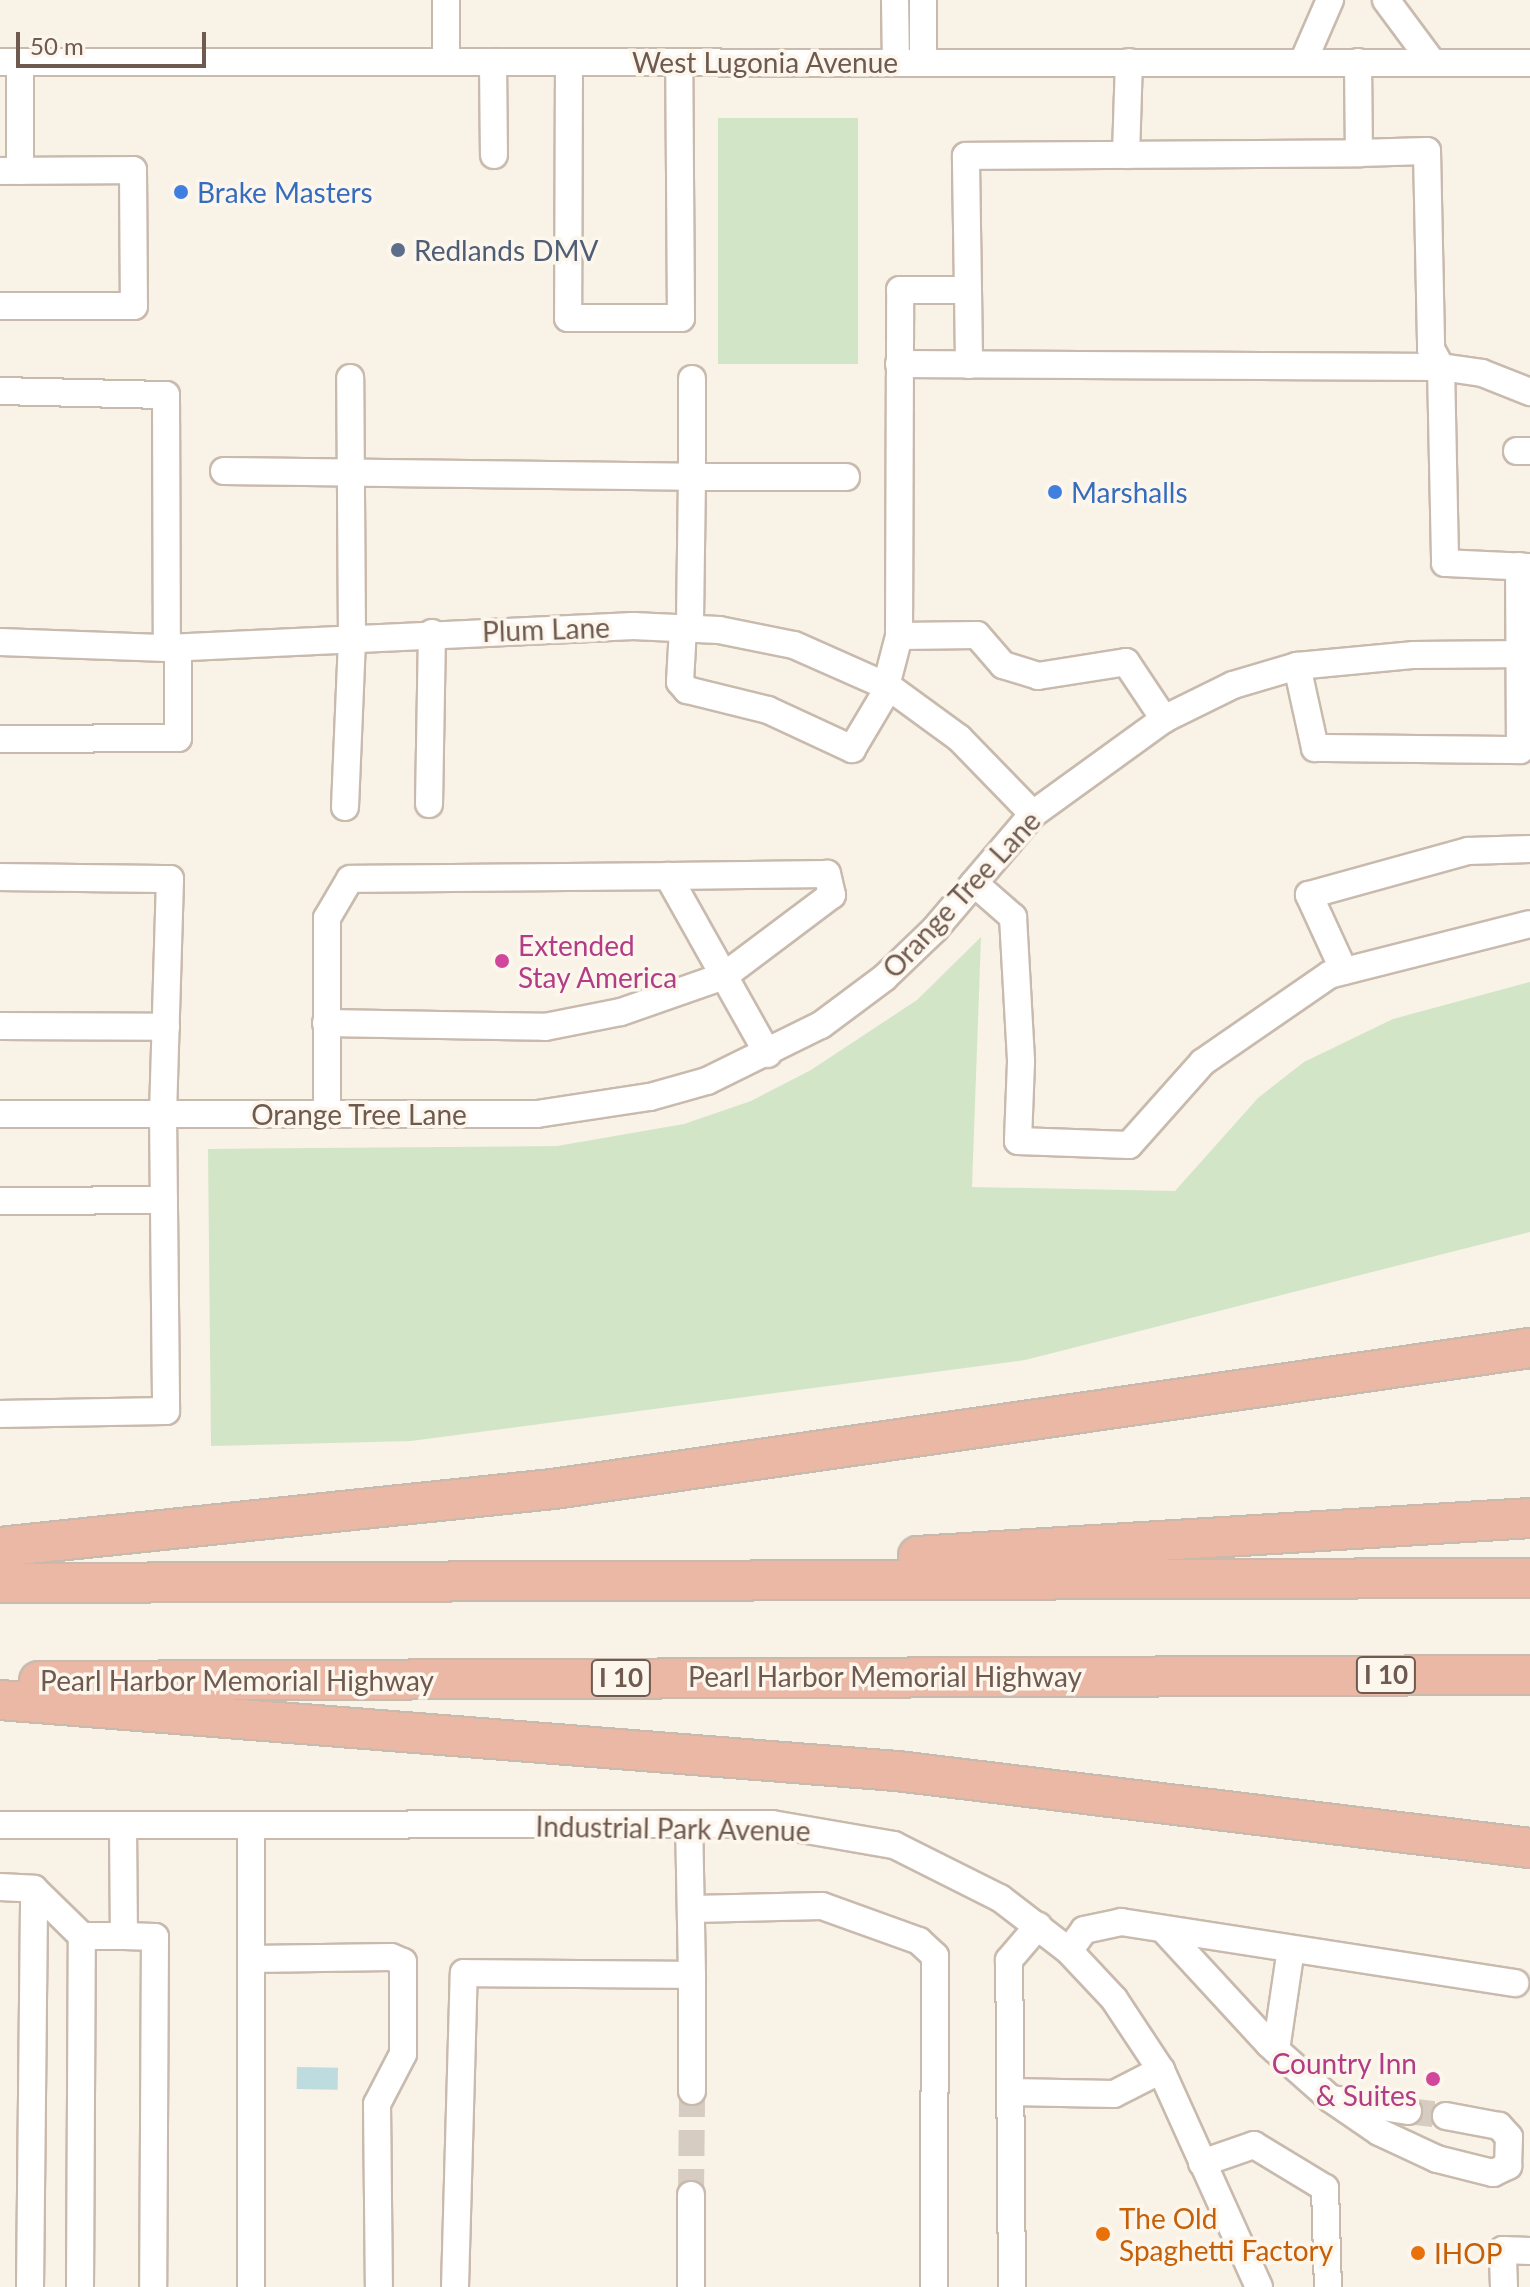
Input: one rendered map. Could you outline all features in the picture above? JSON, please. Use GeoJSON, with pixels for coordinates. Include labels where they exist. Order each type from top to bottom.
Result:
{"type":"FeatureCollection","features":[{"type":"Feature","properties":{"kind":"highway"},"geometry":{"type":"LineString","coordinates":[[0,1547],[553,1489],[1530,1348]]}},
{"type":"Feature","properties":{"kind":"highway"},"geometry":{"type":"LineString","coordinates":[[627,1579],[1530,1518]]}},
{"type":"Feature","properties":{"kind":"highway"},"geometry":{"type":"LineString","coordinates":[[0,1583],[1530,1578]]}},
{"type":"Feature","properties":{"kind":"highway","name":"Pearl Harbor Memorial Highway"},"geometry":{"type":"LineString","coordinates":[[0,1681],[1530,1675]]}},
{"type":"Feature","properties":{"kind":"highway"},"geometry":{"type":"LineString","coordinates":[[0,1700],[897,1771],[1530,1848]]}},
{"type":"Feature","properties":{"kind":"street"},"geometry":{"type":"LineString","coordinates":[[446,0],[446,62]]}},
{"type":"Feature","properties":{"kind":"street"},"geometry":{"type":"LineString","coordinates":[[895,0],[896,62]]}},
{"type":"Feature","properties":{"kind":"street"},"geometry":{"type":"LineString","coordinates":[[923,0],[923,62]]}},
{"type":"Feature","properties":{"kind":"street"},"geometry":{"type":"LineString","coordinates":[[1303,62],[1330,0]]}},
{"type":"Feature","properties":{"kind":"street"},"geometry":{"type":"LineString","coordinates":[[1386,0],[1432,62]]}},
{"type":"Feature","properties":{"kind":"street"},"geometry":{"type":"LineString","coordinates":[[0,306],[134,306],[133,170],[10,171],[10,62]]}},
{"type":"Feature","properties":{"kind":"street","name":"West Lugonia Avenue"},"geometry":{"type":"LineString","coordinates":[[10,62],[1530,63]]}},
{"type":"Feature","properties":{"kind":"street"},"geometry":{"type":"LineString","coordinates":[[493,62],[494,155]]}},
{"type":"Feature","properties":{"kind":"street"},"geometry":{"type":"LineString","coordinates":[[569,62],[568,318],[681,318],[679,62]]}},
{"type":"Feature","properties":{"kind":"street"},"geometry":{"type":"LineString","coordinates":[[1126,155],[1129,62]]}},
{"type":"Feature","properties":{"kind":"street"},"geometry":{"type":"LineString","coordinates":[[1358,62],[1359,153]]}},
{"type":"Feature","properties":{"kind":"street"},"geometry":{"type":"LineString","coordinates":[[969,365],[966,156],[1427,151],[1431,349],[1441,367],[1445,563],[1524,566],[1526,654],[1520,750],[1315,748],[1297,666]]}},
{"type":"Feature","properties":{"kind":"street"},"geometry":{"type":"LineString","coordinates":[[692,379],[687,628],[680,682],[687,690],[768,710],[852,749],[888,686],[899,636],[900,290],[968,290]]}},
{"type":"Feature","properties":{"kind":"street"},"geometry":{"type":"LineString","coordinates":[[899,364],[1441,367],[1482,373],[1530,392]]}},
{"type":"Feature","properties":{"kind":"street"},"geometry":{"type":"LineString","coordinates":[[345,807],[352,637],[348,472],[350,378]]}},
{"type":"Feature","properties":{"kind":"street"},"geometry":{"type":"LineString","coordinates":[[0,391],[166,395],[172,648],[178,738],[0,739]]}},
{"type":"Feature","properties":{"kind":"street"},"geometry":{"type":"LineString","coordinates":[[224,471],[846,477]]}},
{"type":"Feature","properties":{"kind":"street","name":"Plum Lane"},"geometry":{"type":"LineString","coordinates":[[0,642],[172,648],[432,633],[687,628],[794,645],[888,686],[959,738],[1033,814]]}},
{"type":"Feature","properties":{"kind":"street"},"geometry":{"type":"LineString","coordinates":[[429,804],[432,633]]}},
{"type":"Feature","properties":{"kind":"street"},"geometry":{"type":"LineString","coordinates":[[899,636],[977,635],[1003,665],[1038,676],[1126,662],[1164,719]]}},
{"type":"Feature","properties":{"kind":"street","name":"Orange Tree Lane"},"geometry":{"type":"LineString","coordinates":[[0,1114],[585,1110],[707,1081],[768,1054],[821,1025],[884,978],[974,883],[1033,814],[1164,719],[1233,685],[1297,666],[1414,655],[1526,654]]}},
{"type":"Feature","properties":{"kind":"street"},"geometry":{"type":"LineString","coordinates":[[1344,971],[1309,895],[1468,851],[1530,849]]}},
{"type":"Feature","properties":{"kind":"street"},"geometry":{"type":"LineString","coordinates":[[326,1023],[545,1027],[621,1012],[724,976],[832,895],[827,874],[350,879],[327,918],[326,1023],[327,1113]]}},
{"type":"Feature","properties":{"kind":"street"},"geometry":{"type":"LineString","coordinates":[[668,876],[768,1054]]}},
{"type":"Feature","properties":{"kind":"street"},"geometry":{"type":"LineString","coordinates":[[0,877],[170,879],[163,1113],[166,1411],[0,1414]]}},
{"type":"Feature","properties":{"kind":"street"},"geometry":{"type":"LineString","coordinates":[[974,883],[1013,917],[1021,1062],[1018,1141],[1129,1145],[1203,1062],[1329,975],[1530,924]]}},
{"type":"Feature","properties":{"kind":"street"},"geometry":{"type":"LineString","coordinates":[[0,1026],[166,1027]]}},
{"type":"Feature","properties":{"kind":"street"},"geometry":{"type":"LineString","coordinates":[[0,1201],[164,1200]]}},
{"type":"Feature","properties":{"kind":"street","name":"Industrial Park Avenue"},"geometry":{"type":"LineString","coordinates":[[0,1825],[772,1824],[894,1845],[954,1871],[1038,1926],[1069,1951],[1114,1999],[1161,2070],[1251,2285]]}},
{"type":"Feature","properties":{"kind":"street"},"geometry":{"type":"LineString","coordinates":[[251,1825],[251,2287]]}},
{"type":"Feature","properties":{"kind":"street"},"geometry":{"type":"LineString","coordinates":[[689,1825],[693,1909],[692,2091]]}},
{"type":"Feature","properties":{"kind":"street"},"geometry":{"type":"LineString","coordinates":[[123,1826],[124,1936]]}},
{"type":"Feature","properties":{"kind":"street"},"geometry":{"type":"LineString","coordinates":[[0,1887],[34,1889],[82,1936],[155,1937],[153,2287]]}},
{"type":"Feature","properties":{"kind":"street"},"geometry":{"type":"LineString","coordinates":[[30,2287],[34,1889]]}},
{"type":"Feature","properties":{"kind":"street"},"geometry":{"type":"LineString","coordinates":[[693,1909],[822,1906],[919,1941],[935,1956],[934,2287]]}},
{"type":"Feature","properties":{"kind":"street"},"geometry":{"type":"LineString","coordinates":[[1069,1951],[1084,1930],[1098,1923],[1163,1929],[1515,1983]]}},
{"type":"Feature","properties":{"kind":"street"},"geometry":{"type":"LineString","coordinates":[[1012,2287],[1009,1960],[1038,1926]]}},
{"type":"Feature","properties":{"kind":"street"},"geometry":{"type":"LineString","coordinates":[[1163,1929],[1276,2050],[1331,2099],[1379,2132],[1437,2159],[1493,2173],[1508,2166],[1509,2137],[1499,2126],[1446,2116]]}},
{"type":"Feature","properties":{"kind":"street"},"geometry":{"type":"LineString","coordinates":[[80,2287],[82,1936]]}},
{"type":"Feature","properties":{"kind":"street"},"geometry":{"type":"LineString","coordinates":[[1276,2050],[1291,1949]]}},
{"type":"Feature","properties":{"kind":"street"},"geometry":{"type":"LineString","coordinates":[[251,1959],[391,1957],[403,1962],[403,2054],[377,2104],[379,2287]]}},
{"type":"Feature","properties":{"kind":"street"},"geometry":{"type":"LineString","coordinates":[[455,2287],[464,1973],[692,1975]]}},
{"type":"Feature","properties":{"kind":"street"},"geometry":{"type":"LineString","coordinates":[[1010,2092],[1114,2094],[1161,2070]]}},
{"type":"Feature","properties":{"kind":"street"},"geometry":{"type":"LineString","coordinates":[[1331,2099],[1408,2111]]}},
{"type":"Feature","properties":{"kind":"street"},"geometry":{"type":"LineString","coordinates":[[1202,2163],[1254,2145],[1325,2188],[1328,2287]]}},
{"type":"Feature","properties":{"kind":"street"},"geometry":{"type":"LineString","coordinates":[[691,2195],[691,2287]]}},
{"type":"Feature","properties":{"kind":"street"},"geometry":{"type":"LineString","coordinates":[[1504,2287],[1503,2250],[1530,2251]]}},
{"type":"Feature","properties":{"kind":"green space"},"geometry":{"type":"Polygon","coordinates":[[[718,118],[858,118],[858,364],[718,364],[718,118]]]}},
{"type":"Feature","properties":{"kind":"green space"},"geometry":{"type":"Polygon","coordinates":[[[981,937],[972,1187],[1175,1191],[1258,1098],[1304,1062],[1393,1019],[1530,982],[1530,1232],[1025,1360],[411,1441],[211,1446],[208,1149],[557,1146],[684,1124],[751,1101],[811,1070],[917,1000],[981,937]]]}},
{"type":"Feature","properties":{"kind":"water"},"geometry":{"type":"Polygon","coordinates":[[[297,2067],[338,2068],[338,2090],[297,2089],[297,2067]]]}},
{"type":"Feature","properties":{"kind":"tunnel"},"geometry":{"type":"LineString","coordinates":[[691,2195],[692,2091]]}},
{"type":"Feature","properties":{"kind":"tunnel"},"geometry":{"type":"LineString","coordinates":[[1408,2111],[1446,2116]]}},
{"type":"Feature","properties":{"kind":"place","name":"Brake Masters"},"geometry":{"type":"Point","coordinates":[181,192]}},
{"type":"Feature","properties":{"kind":"place","name":"Redlands DMV"},"geometry":{"type":"Point","coordinates":[398,250]}},
{"type":"Feature","properties":{"kind":"place","name":"Marshalls"},"geometry":{"type":"Point","coordinates":[1055,492]}},
{"type":"Feature","properties":{"kind":"place","name":"Extended Stay America"},"geometry":{"type":"Point","coordinates":[502,961]}},
{"type":"Feature","properties":{"kind":"place","name":"Country Inn & Suites"},"geometry":{"type":"Point","coordinates":[1433,2079]}},
{"type":"Feature","properties":{"kind":"place","name":"The Old Spaghetti Factory"},"geometry":{"type":"Point","coordinates":[1103,2234]}},
{"type":"Feature","properties":{"kind":"place","name":"IHOP"},"geometry":{"type":"Point","coordinates":[1418,2253]}}]}
